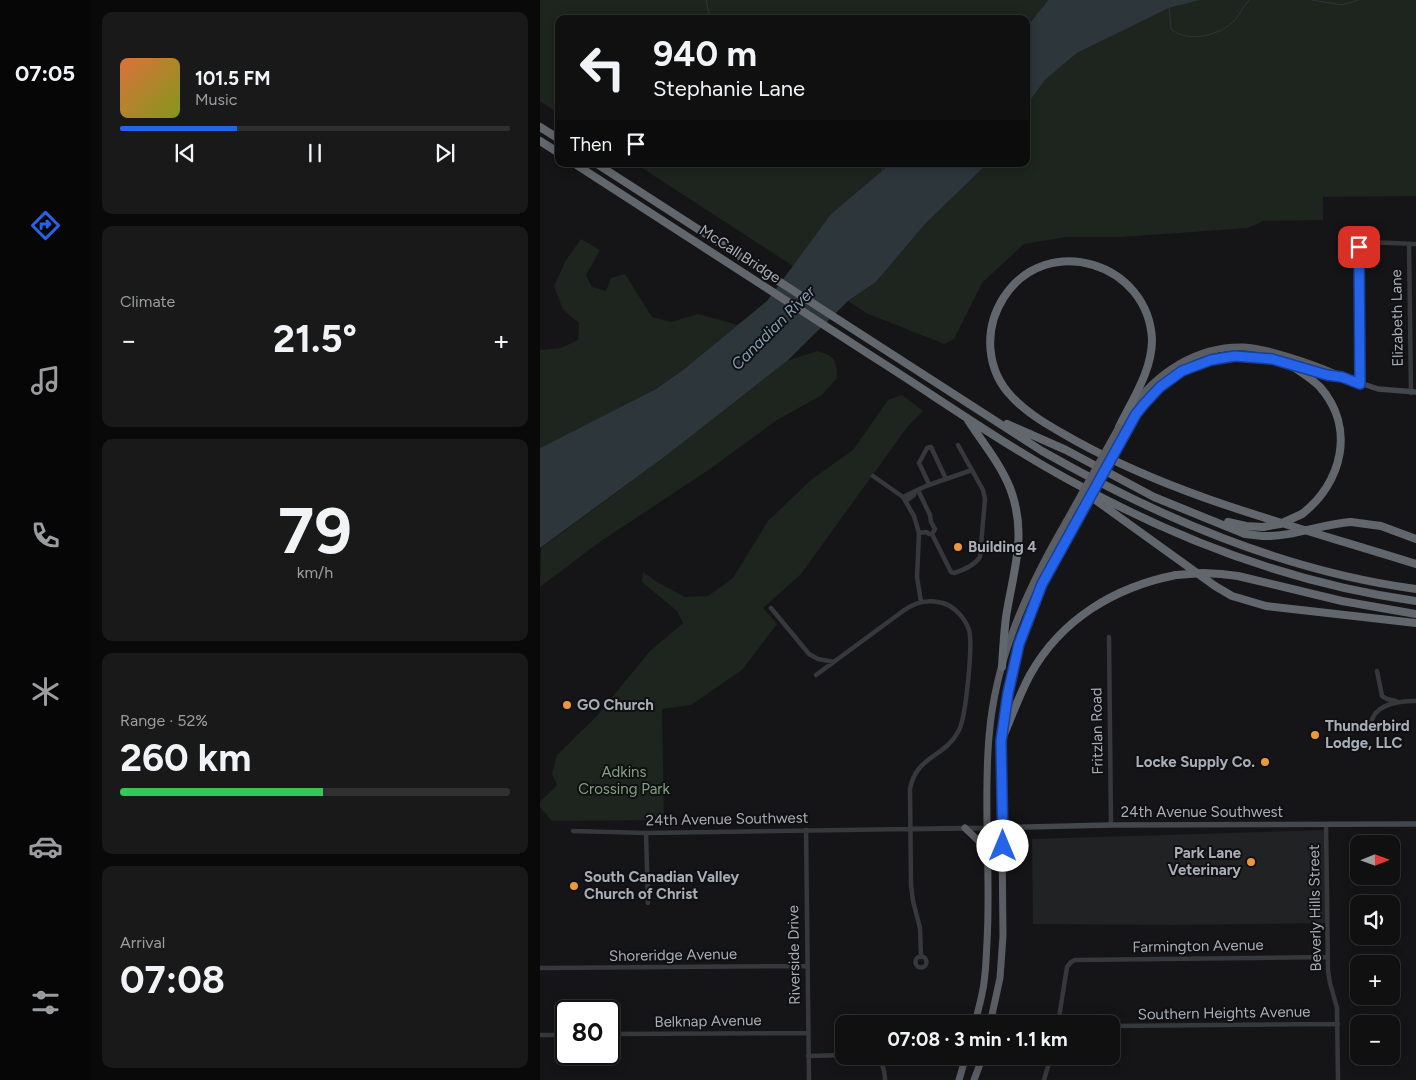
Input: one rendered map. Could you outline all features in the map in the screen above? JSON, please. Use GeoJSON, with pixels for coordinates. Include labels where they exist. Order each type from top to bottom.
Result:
{"type":"FeatureCollection","features":[{"type":"Feature","properties":{"kind":"highway"},"geometry":{"type":"LineString","coordinates":[[540,127],[555,136]]}},
{"type":"Feature","properties":{"kind":"highway"},"geometry":{"type":"LineString","coordinates":[[540,141],[555,150]]}},
{"type":"Feature","properties":{"kind":"highway","name":"McCall Bridge"},"geometry":{"type":"LineString","coordinates":[[581,167],[1027,456],[1068,480]]}},
{"type":"Feature","properties":{"kind":"highway","name":"McCall Bridge"},"geometry":{"type":"LineString","coordinates":[[602,167],[984,414]]}},
{"type":"Feature","properties":{"kind":"highway"},"geometry":{"type":"LineString","coordinates":[[977,1015],[983,994],[986,957],[989,851],[987,766],[989,737],[994,701],[1007,646],[1026,596],[1044,561],[1066,522],[1118,427],[1142,379],[1149,363],[1152,340],[1147,316],[1137,295],[1121,279],[1103,268],[1081,261],[1052,263],[1028,272],[1013,285],[999,304],[990,328],[989,344],[993,366],[998,378],[1014,400],[1027,411],[1097,452],[1163,483],[1228,506],[1416,564]]}},
{"type":"Feature","properties":{"kind":"highway"},"geometry":{"type":"LineString","coordinates":[[1118,427],[1134,404],[1162,374],[1184,361],[1209,352],[1243,347],[1268,351],[1328,370],[1342,377]]}},
{"type":"Feature","properties":{"kind":"highway"},"geometry":{"type":"LineString","coordinates":[[992,1015],[1000,978],[1003,936],[1001,741],[1008,693],[1019,644],[1042,584],[1072,529],[1136,414],[1160,387],[1182,371],[1196,364],[1217,358],[1241,355],[1272,359],[1327,375],[1342,377]]}},
{"type":"Feature","properties":{"kind":"highway"},"geometry":{"type":"LineString","coordinates":[[1178,507],[1231,523],[1263,527],[1280,524],[1302,514],[1320,498],[1331,482],[1338,464],[1340,434],[1335,414],[1326,395],[1312,380],[1289,364]]}},
{"type":"Feature","properties":{"kind":"highway"},"geometry":{"type":"LineString","coordinates":[[984,414],[1066,450],[1130,485],[1245,534],[1280,536],[1340,522],[1351,522],[1381,526],[1416,539]]}},
{"type":"Feature","properties":{"kind":"highway"},"geometry":{"type":"LineString","coordinates":[[984,414],[1042,451],[1106,486],[1142,504],[1221,538],[1315,568],[1379,583],[1416,589]]}},
{"type":"Feature","properties":{"kind":"highway"},"geometry":{"type":"LineString","coordinates":[[965,416],[998,465],[1010,489],[1017,514],[1019,551],[1006,617],[1002,667]]}},
{"type":"Feature","properties":{"kind":"highway"},"geometry":{"type":"LineString","coordinates":[[1068,480],[1153,523],[1256,564],[1325,584],[1416,601]]}},
{"type":"Feature","properties":{"kind":"highway"},"geometry":{"type":"LineString","coordinates":[[1068,480],[1215,586],[1232,596],[1266,606],[1416,624]]}},
{"type":"Feature","properties":{"kind":"highway"},"geometry":{"type":"LineString","coordinates":[[1001,741],[1030,674],[1047,650],[1073,622],[1091,608],[1118,592],[1147,582],[1176,575],[1221,574],[1352,603],[1416,614]]}},
{"type":"Feature","properties":{"kind":"highway"},"geometry":{"type":"LineString","coordinates":[[965,828],[989,851]]}},
{"type":"Feature","properties":{"kind":"highway"},"geometry":{"type":"LineString","coordinates":[[959,1080],[963,1065]]}},
{"type":"Feature","properties":{"kind":"highway"},"geometry":{"type":"LineString","coordinates":[[974,1080],[980,1065]]}},
{"type":"Feature","properties":{"kind":"main road"},"geometry":{"type":"LineString","coordinates":[[1342,377],[1382,390],[1414,392]]}},
{"type":"Feature","properties":{"kind":"main road","name":"24th Avenue Southwest"},"geometry":{"type":"LineString","coordinates":[[988,828],[1111,825],[1416,824]]}},
{"type":"Feature","properties":{"kind":"street"},"geometry":{"type":"LineString","coordinates":[[1360,384],[1359,247],[1362,243],[1366,242],[1416,244]]}},
{"type":"Feature","properties":{"kind":"street","name":"Elizabeth Lane"},"geometry":{"type":"LineString","coordinates":[[1409,244],[1414,392]]}},
{"type":"Feature","properties":{"kind":"street"},"geometry":{"type":"LineString","coordinates":[[930,534],[950,572],[954,574],[977,562],[980,557],[985,499],[983,490],[958,445]]}},
{"type":"Feature","properties":{"kind":"street"},"geometry":{"type":"LineString","coordinates":[[929,484],[919,463],[927,448],[930,447],[946,479]]}},
{"type":"Feature","properties":{"kind":"street"},"geometry":{"type":"LineString","coordinates":[[903,497],[929,484],[972,470]]}},
{"type":"Feature","properties":{"kind":"street"},"geometry":{"type":"LineString","coordinates":[[873,476],[903,497],[914,516],[920,535],[917,577],[921,602]]}},
{"type":"Feature","properties":{"kind":"street"},"geometry":{"type":"LineString","coordinates":[[916,491],[930,514],[931,522],[934,525],[934,532],[927,536],[920,535]]}},
{"type":"Feature","properties":{"kind":"street"},"geometry":{"type":"LineString","coordinates":[[906,501],[916,491]]}},
{"type":"Feature","properties":{"kind":"street"},"geometry":{"type":"LineString","coordinates":[[816,675],[909,607],[921,602],[938,602],[955,610],[967,626],[970,646],[964,716],[961,728],[956,737],[947,746],[923,762],[912,778],[909,794],[912,893],[920,928],[921,957]]}},
{"type":"Feature","properties":{"kind":"street"},"geometry":{"type":"LineString","coordinates":[[771,608],[810,654],[814,657],[834,662]]}},
{"type":"Feature","properties":{"kind":"street","name":"Fritzlan Road"},"geometry":{"type":"LineString","coordinates":[[1109,637],[1111,825]]}},
{"type":"Feature","properties":{"kind":"street"},"geometry":{"type":"LineString","coordinates":[[1377,671],[1382,696],[1387,700],[1416,701]]}},
{"type":"Feature","properties":{"kind":"street"},"geometry":{"type":"LineString","coordinates":[[1371,722],[1377,712],[1398,701]]}},
{"type":"Feature","properties":{"kind":"street","name":"Beverly Hills Street"},"geometry":{"type":"LineString","coordinates":[[1326,825],[1328,977],[1336,1002],[1338,1080]]}},
{"type":"Feature","properties":{"kind":"street"},"geometry":{"type":"LineString","coordinates":[[909,829],[988,828]]}},
{"type":"Feature","properties":{"kind":"street","name":"24th Avenue Southwest"},"geometry":{"type":"LineString","coordinates":[[573,831],[909,829]]}},
{"type":"Feature","properties":{"kind":"street","name":"Riverside Drive"},"geometry":{"type":"LineString","coordinates":[[806,830],[806,966],[809,1080]]}},
{"type":"Feature","properties":{"kind":"street"},"geometry":{"type":"LineString","coordinates":[[646,832],[648,903]]}},
{"type":"Feature","properties":{"kind":"street","name":"Farmington Avenue"},"geometry":{"type":"LineString","coordinates":[[1060,1015],[1066,971],[1069,964],[1075,960],[1328,957]]}},
{"type":"Feature","properties":{"kind":"street","name":"Shoreridge Avenue"},"geometry":{"type":"LineString","coordinates":[[540,968],[806,966]]}},
{"type":"Feature","properties":{"kind":"street","name":"Southern Heights Avenue"},"geometry":{"type":"LineString","coordinates":[[1120,1026],[1338,1024]]}},
{"type":"Feature","properties":{"kind":"street","name":"Belknap Avenue"},"geometry":{"type":"LineString","coordinates":[[620,1034],[808,1033]]}},
{"type":"Feature","properties":{"kind":"street"},"geometry":{"type":"LineString","coordinates":[[540,1035],[555,1035]]}},
{"type":"Feature","properties":{"kind":"street"},"geometry":{"type":"LineString","coordinates":[[808,1056],[835,1055]]}},
{"type":"Feature","properties":{"kind":"street"},"geometry":{"type":"LineString","coordinates":[[882,1065],[885,1080]]}},
{"type":"Feature","properties":{"kind":"street"},"geometry":{"type":"LineString","coordinates":[[1044,1080],[1048,1065]]}},
{"type":"Feature","properties":{"kind":"shaded area"},"geometry":{"type":"Polygon","coordinates":[[[1325,830],[1326,923],[1033,924],[1032,839],[1325,830]]]}},
{"type":"Feature","properties":{"kind":"green space"},"geometry":{"type":"Polygon","coordinates":[[[540,0],[1048,0],[1030,23],[1030,15],[555,15],[555,111],[540,101],[540,0]]]}},
{"type":"Feature","properties":{"kind":"green space"},"geometry":{"type":"Polygon","coordinates":[[[1200,0],[1416,0],[1416,196],[1323,197],[1323,220],[1263,221],[1248,228],[1122,237],[1066,237],[1024,244],[982,283],[954,339],[944,344],[866,313],[848,301],[876,282],[925,224],[984,167],[1030,167],[1030,101],[1045,80],[1077,53],[1169,8],[1200,0]]]}},
{"type":"Feature","properties":{"kind":"green space"},"geometry":{"type":"Polygon","coordinates":[[[641,167],[886,167],[831,214],[793,266],[641,167]]]}},
{"type":"Feature","properties":{"kind":"green space"},"geometry":{"type":"Polygon","coordinates":[[[581,239],[600,250],[586,275],[592,287],[606,291],[611,278],[625,274],[652,317],[671,322],[698,314],[738,325],[683,370],[656,389],[540,448],[540,350],[561,348],[578,340],[579,323],[563,310],[554,286],[566,260],[581,239]]]}},
{"type":"Feature","properties":{"kind":"green space"},"geometry":{"type":"Polygon","coordinates":[[[817,351],[831,357],[836,367],[837,378],[822,395],[777,420],[710,469],[601,541],[540,587],[541,548],[667,455],[787,361],[817,351]]]}},
{"type":"Feature","properties":{"kind":"green space","name":"Adkins Crossing Park"},"geometry":{"type":"Polygon","coordinates":[[[902,395],[923,411],[908,426],[801,574],[763,608],[777,624],[742,670],[691,705],[662,709],[664,820],[552,821],[540,807],[540,802],[557,785],[552,774],[557,755],[597,716],[650,651],[683,623],[677,611],[642,582],[643,572],[685,597],[708,596],[733,578],[768,521],[812,479],[853,450],[888,400],[902,395]]]}},
{"type":"Feature","properties":{"kind":"water"},"geometry":{"type":"Polygon","coordinates":[[[1048,0],[1200,0],[1169,8],[1077,53],[1045,80],[1030,101],[1030,23],[1048,0]]]}},
{"type":"Feature","properties":{"kind":"water","name":"Canadian River"},"geometry":{"type":"Polygon","coordinates":[[[886,167],[984,167],[925,224],[876,282],[848,301],[787,361],[667,455],[540,548],[540,448],[656,389],[683,370],[767,301],[831,214],[886,167]]]}},
{"type":"Feature","properties":{"kind":"waterway"},"geometry":{"type":"LineString","coordinates":[[706,0],[709,15]]}},
{"type":"Feature","properties":{"kind":"waterway"},"geometry":{"type":"LineString","coordinates":[[1169,7],[1171,29],[1185,36],[1194,37],[1211,34],[1227,27],[1235,20],[1249,0]]}},
{"type":"Feature","properties":{"kind":"waterway"},"geometry":{"type":"LineString","coordinates":[[1312,0],[1342,5],[1359,0]]}},
{"type":"Feature","properties":{"kind":"place","name":"Building 4"},"geometry":{"type":"Point","coordinates":[958,547]}},
{"type":"Feature","properties":{"kind":"place","name":"GO Church"},"geometry":{"type":"Point","coordinates":[567,705]}},
{"type":"Feature","properties":{"kind":"place","name":"Thunderbird Lodge, LLC"},"geometry":{"type":"Point","coordinates":[1315,735]}},
{"type":"Feature","properties":{"kind":"place","name":"Locke Supply Co."},"geometry":{"type":"Point","coordinates":[1265,762]}},
{"type":"Feature","properties":{"kind":"place","name":"Park Lane Veterinary"},"geometry":{"type":"Point","coordinates":[1251,862]}},
{"type":"Feature","properties":{"kind":"place","name":"South Canadian Valley Church of Christ"},"geometry":{"type":"Point","coordinates":[574,886]}},
{"type":"Feature","properties":{"kind":"route"},"geometry":{"type":"LineString","coordinates":[[1003,846],[1001,741],[1008,693],[1019,644],[1042,584],[1136,414],[1160,387],[1182,371],[1196,364],[1235,356],[1259,356],[1327,375],[1342,377],[1360,384],[1359,247]]}}]}
